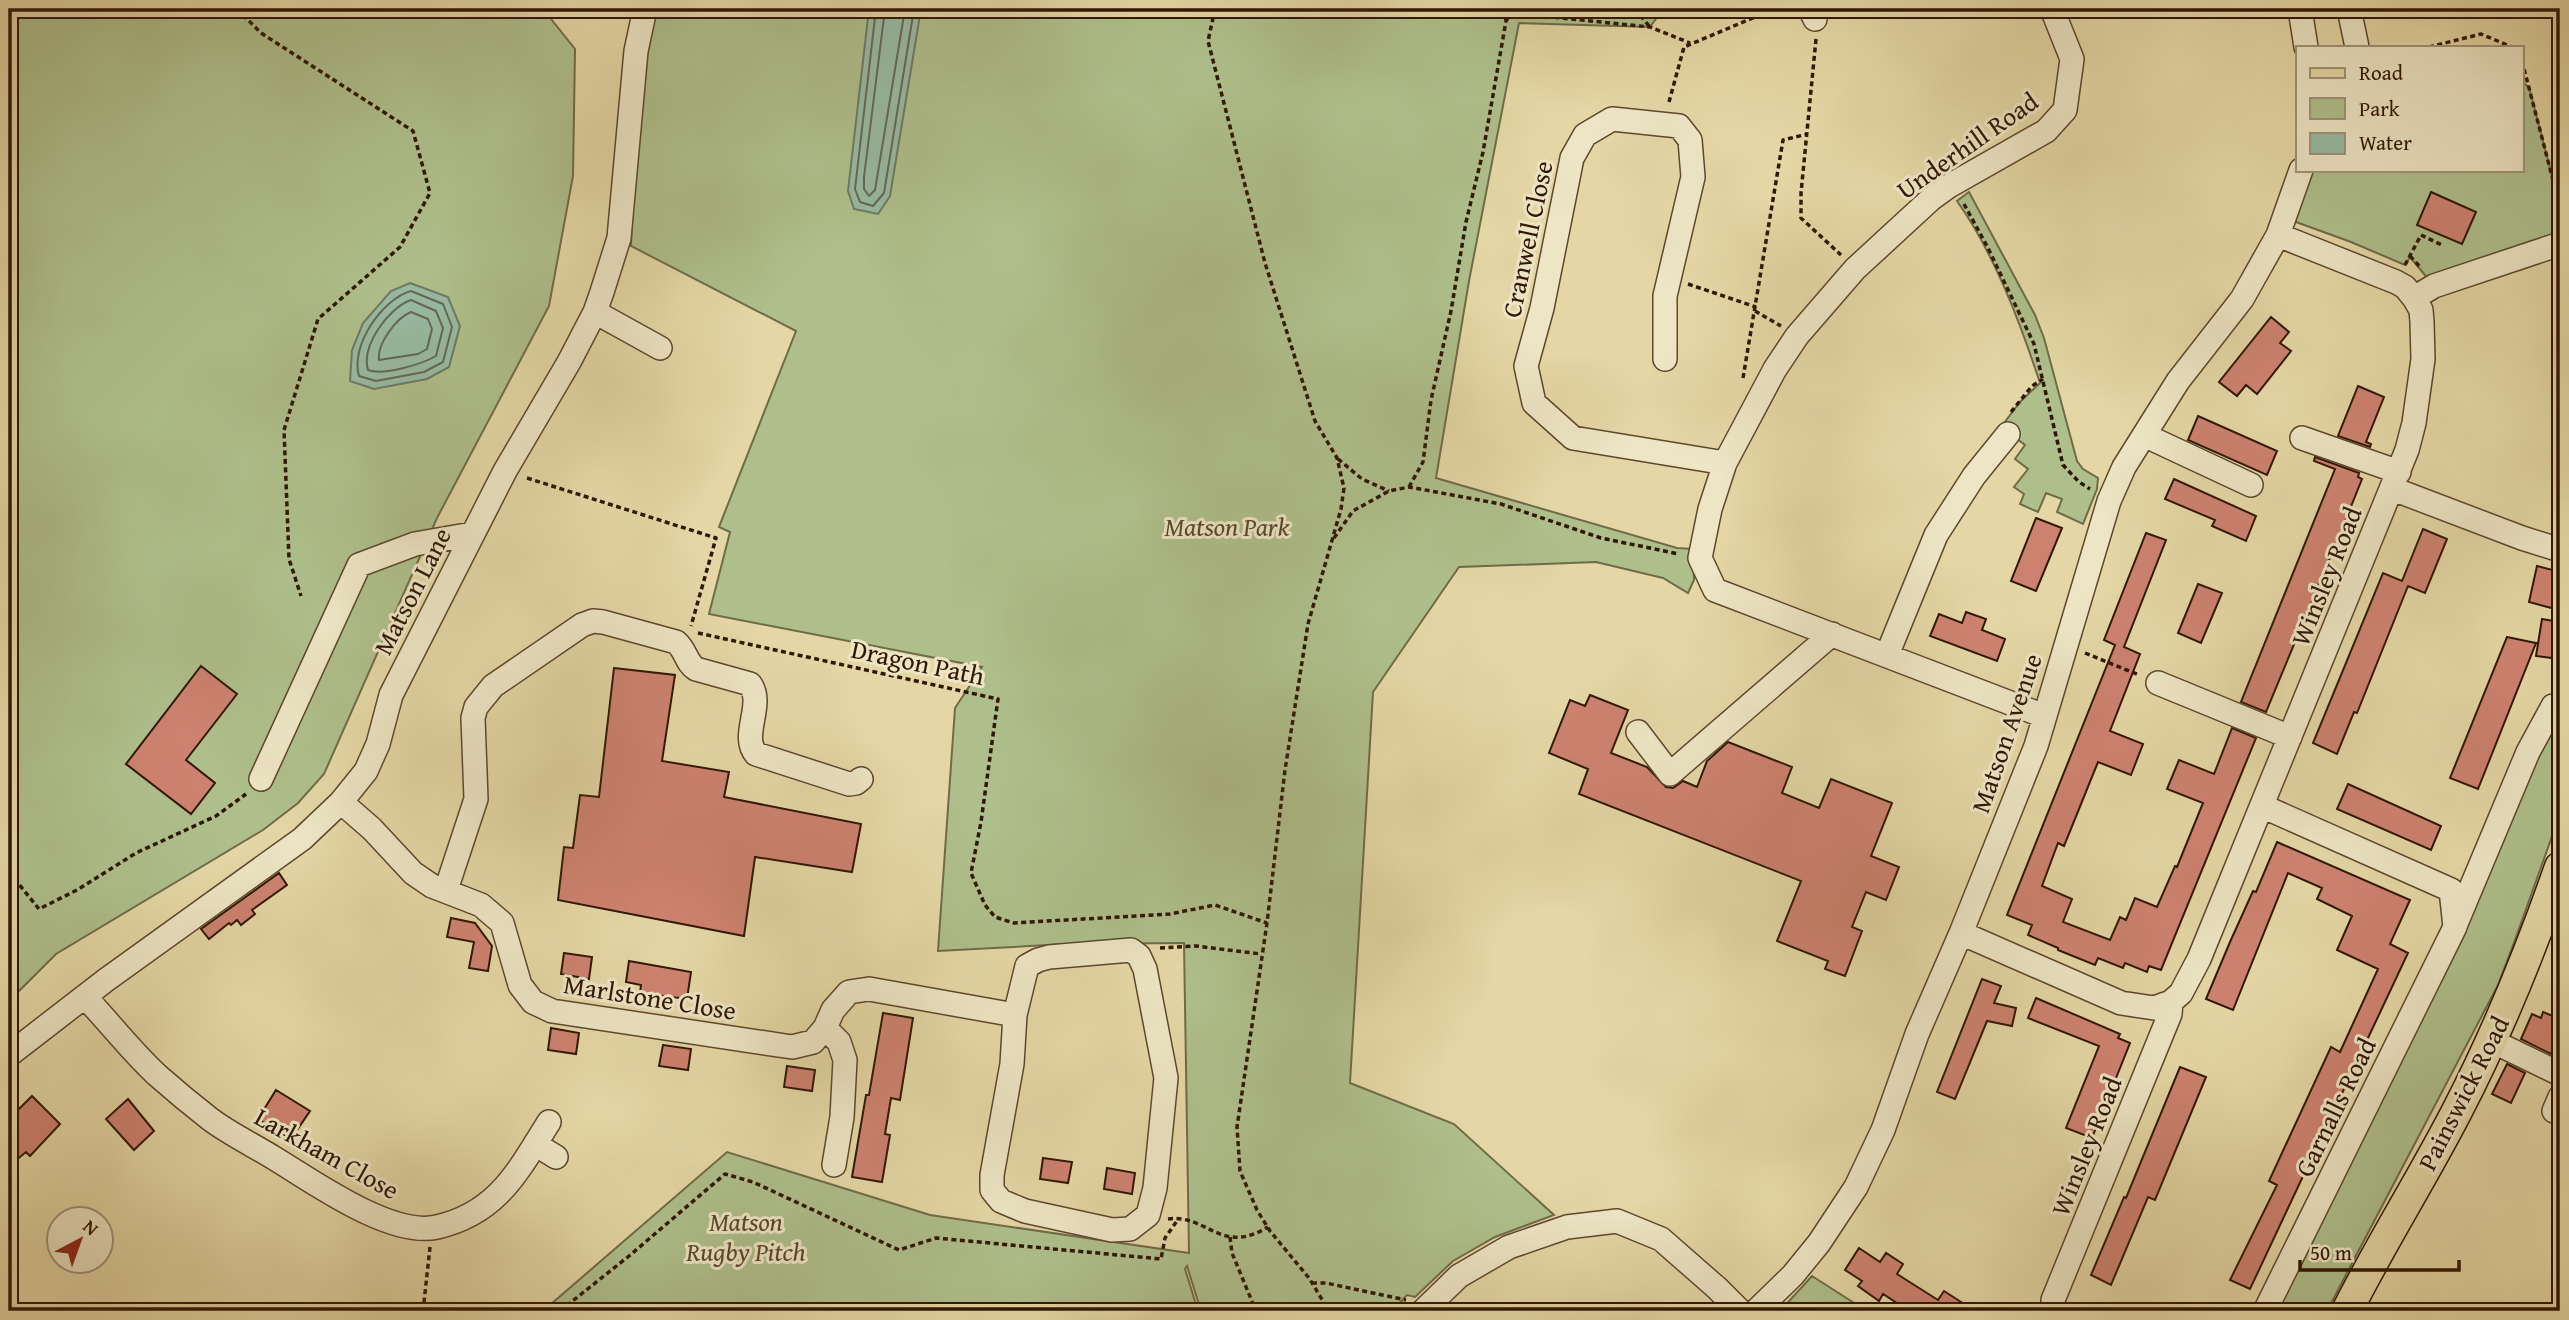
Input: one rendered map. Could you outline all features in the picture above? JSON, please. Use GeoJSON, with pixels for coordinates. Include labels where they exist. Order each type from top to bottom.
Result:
{"type":"FeatureCollection","features":[{"type":"Feature","properties":{"kind":"main road","name":"Painswick Road"},"geometry":{"type":"LineString","coordinates":[[2347,1311],[2451,1123],[2492,1041],[2560,867]]}},
{"type":"Feature","properties":{"kind":"street","name":"Matson Lane"},"geometry":{"type":"LineString","coordinates":[[9,1055],[302,839],[341,802],[366,771],[391,695],[505,471],[595,312],[619,238],[636,51],[645,9]]}},
{"type":"Feature","properties":{"kind":"street","name":"Underhill Road"},"geometry":{"type":"LineString","coordinates":[[1700,558],[1710,509],[1725,463],[1775,369],[1797,336],[1855,269],[1894,231],[1949,186],[2046,131],[2065,110],[2072,59],[2052,9]]}},
{"type":"Feature","properties":{"kind":"street"},"geometry":{"type":"LineString","coordinates":[[2300,9],[2306,46]]}},
{"type":"Feature","properties":{"kind":"street"},"geometry":{"type":"LineString","coordinates":[[2349,9],[2357,46]]}},
{"type":"Feature","properties":{"kind":"street","name":"Cranwell Close"},"geometry":{"type":"LineString","coordinates":[[1665,359],[1665,296],[1693,177],[1690,140],[1679,126],[1612,119],[1585,135],[1572,158],[1542,308],[1526,366],[1534,403],[1573,438],[1725,463]]}},
{"type":"Feature","properties":{"kind":"street","name":"Matson Avenue"},"geometry":{"type":"LineString","coordinates":[[1756,1311],[1793,1275],[1819,1243],[1856,1187],[1883,1130],[1917,1034],[2036,746],[2109,501],[2124,467],[2178,381],[2242,299],[2278,235],[2300,172]]}},
{"type":"Feature","properties":{"kind":"street"},"geometry":{"type":"LineString","coordinates":[[2278,235],[2405,286],[2414,298],[2434,286],[2560,244]]}},
{"type":"Feature","properties":{"kind":"street","name":"Winsley Road"},"geometry":{"type":"LineString","coordinates":[[2053,1311],[2053,1300],[2170,1014],[2171,1002],[2181,993],[2199,959],[2396,480],[2414,423],[2423,359],[2423,323],[2421,310],[2414,298]]}},
{"type":"Feature","properties":{"kind":"street"},"geometry":{"type":"LineString","coordinates":[[595,312],[660,348]]}},
{"type":"Feature","properties":{"kind":"street"},"geometry":{"type":"LineString","coordinates":[[1887,655],[1936,535],[1974,476],[2008,433]]}},
{"type":"Feature","properties":{"kind":"street"},"geometry":{"type":"LineString","coordinates":[[2144,435],[2251,485]]}},
{"type":"Feature","properties":{"kind":"street"},"geometry":{"type":"LineString","coordinates":[[2302,439],[2522,538],[2560,550]]}},
{"type":"Feature","properties":{"kind":"street"},"geometry":{"type":"LineString","coordinates":[[261,779],[359,565],[415,544],[472,534]]}},
{"type":"Feature","properties":{"kind":"street"},"geometry":{"type":"LineString","coordinates":[[1700,558],[1715,590],[2044,716]]}},
{"type":"Feature","properties":{"kind":"street"},"geometry":{"type":"LineString","coordinates":[[341,802],[372,829],[414,873],[432,886],[446,890],[476,799],[473,718],[476,707],[493,687],[565,636],[593,621],[676,642],[685,650],[689,663],[696,669],[750,684],[755,692],[751,746],[756,754],[849,784],[861,779]]}},
{"type":"Feature","properties":{"kind":"street"},"geometry":{"type":"LineString","coordinates":[[1638,732],[1670,774],[1832,634]]}},
{"type":"Feature","properties":{"kind":"street"},"geometry":{"type":"LineString","coordinates":[[2158,683],[2290,737]]}},
{"type":"Feature","properties":{"kind":"street","name":"Garnalls Road"},"geometry":{"type":"LineString","coordinates":[[2265,1311],[2455,927],[2528,752],[2553,706],[2560,710]]}},
{"type":"Feature","properties":{"kind":"street"},"geometry":{"type":"LineString","coordinates":[[2262,806],[2451,890],[2455,927]]}},
{"type":"Feature","properties":{"kind":"street","name":"Marlstone Close"},"geometry":{"type":"LineString","coordinates":[[446,890],[481,905],[502,923],[520,985],[533,1002],[552,1011],[792,1047],[813,1042],[825,1028],[833,1010],[849,992],[869,989],[1014,1015]]}},
{"type":"Feature","properties":{"kind":"street"},"geometry":{"type":"LineString","coordinates":[[1961,933],[2121,1003],[2154,1008],[2171,1002]]}},
{"type":"Feature","properties":{"kind":"street"},"geometry":{"type":"LineString","coordinates":[[1131,950],[1139,956],[1145,969],[1166,1078],[1152,1205],[1148,1215],[1130,1229],[1112,1230],[1025,1211],[1001,1202],[992,1190],[993,1163],[1012,1064],[1014,1015],[1027,966],[1038,960],[1131,950]]}},
{"type":"Feature","properties":{"kind":"street","name":"Larkham Close"},"geometry":{"type":"LineString","coordinates":[[85,997],[155,1073],[212,1121],[356,1207],[387,1221],[418,1228],[434,1228],[471,1215],[494,1201],[512,1182],[549,1122]]}},
{"type":"Feature","properties":{"kind":"street"},"geometry":{"type":"LineString","coordinates":[[825,1028],[839,1042],[845,1060],[842,1117],[834,1166]]}},
{"type":"Feature","properties":{"kind":"street"},"geometry":{"type":"LineString","coordinates":[[2492,1041],[2560,1074]]}},
{"type":"Feature","properties":{"kind":"street"},"geometry":{"type":"LineString","coordinates":[[536,1144],[556,1157]]}},
{"type":"Feature","properties":{"kind":"street"},"geometry":{"type":"LineString","coordinates":[[1425,1309],[1460,1276],[1509,1247],[1567,1227],[1617,1222],[1661,1239],[1740,1311]]}},
{"type":"Feature","properties":{"kind":"path"},"geometry":{"type":"LineString","coordinates":[[237,9],[261,33],[413,131],[430,193],[400,247],[318,319],[284,430],[289,559],[300,596]]}},
{"type":"Feature","properties":{"kind":"path"},"geometry":{"type":"LineString","coordinates":[[1215,9],[1208,41],[1265,263],[1315,421],[1337,458],[1344,488],[1308,624],[1285,770],[1267,923],[1237,1127],[1240,1171],[1257,1210],[1312,1283],[1329,1311]]}},
{"type":"Feature","properties":{"kind":"path"},"geometry":{"type":"LineString","coordinates":[[1409,487],[1423,462],[1431,400],[1451,311],[1466,222],[1483,152],[1506,21],[1503,9]]}},
{"type":"Feature","properties":{"kind":"path"},"geometry":{"type":"LineString","coordinates":[[1626,9],[1635,10],[1650,27]]}},
{"type":"Feature","properties":{"kind":"path"},"geometry":{"type":"LineString","coordinates":[[1662,124],[1684,47],[1774,9]]}},
{"type":"Feature","properties":{"kind":"path"},"geometry":{"type":"LineString","coordinates":[[1506,21],[1513,11],[1650,27],[1690,43]]}},
{"type":"Feature","properties":{"kind":"path"},"geometry":{"type":"LineString","coordinates":[[1812,14],[1816,39],[1801,218],[1855,269]]}},
{"type":"Feature","properties":{"kind":"path"},"geometry":{"type":"LineString","coordinates":[[2433,46],[2481,34],[2510,46]]}},
{"type":"Feature","properties":{"kind":"path"},"geometry":{"type":"LineString","coordinates":[[2524,69],[2560,207]]}},
{"type":"Feature","properties":{"kind":"path"},"geometry":{"type":"LineString","coordinates":[[1743,382],[1783,139],[1808,134]]}},
{"type":"Feature","properties":{"kind":"path"},"geometry":{"type":"LineString","coordinates":[[1949,186],[1969,210],[2034,344],[2063,465],[2079,482],[2109,501]]}},
{"type":"Feature","properties":{"kind":"path"},"geometry":{"type":"LineString","coordinates":[[2425,236],[2428,229]]}},
{"type":"Feature","properties":{"kind":"path"},"geometry":{"type":"LineString","coordinates":[[2396,282],[2421,234],[2442,245]]}},
{"type":"Feature","properties":{"kind":"path"},"geometry":{"type":"LineString","coordinates":[[2410,256],[2418,265]]}},
{"type":"Feature","properties":{"kind":"path"},"geometry":{"type":"LineString","coordinates":[[1669,278],[1756,309],[1797,336]]}},
{"type":"Feature","properties":{"kind":"path"},"geometry":{"type":"LineString","coordinates":[[1337,458],[1362,479],[1389,491]]}},
{"type":"Feature","properties":{"kind":"path","name":"Dragon Path"},"geometry":{"type":"LineString","coordinates":[[505,471],[716,538],[689,631],[998,699],[971,873],[985,905],[995,917],[1014,923],[1040,922],[1170,914],[1215,905],[1267,923]]}},
{"type":"Feature","properties":{"kind":"path"},"geometry":{"type":"LineString","coordinates":[[1330,543],[1353,511],[1389,491],[1409,487],[1501,504],[1601,538],[1700,558]]}},
{"type":"Feature","properties":{"kind":"path"},"geometry":{"type":"LineString","coordinates":[[2066,646],[2158,683]]}},
{"type":"Feature","properties":{"kind":"path"},"geometry":{"type":"LineString","coordinates":[[9,872],[39,909],[77,890],[136,853],[216,816],[240,800],[261,779]]}},
{"type":"Feature","properties":{"kind":"path"},"geometry":{"type":"LineString","coordinates":[[1139,956],[1147,949],[1196,946],[1261,954]]}},
{"type":"Feature","properties":{"kind":"path"},"geometry":{"type":"LineString","coordinates":[[560,1311],[725,1174],[753,1182],[899,1250],[936,1238],[1161,1259],[1165,1238],[1179,1218],[1194,1222],[1221,1236],[1230,1237],[1256,1235],[1268,1227]]}},
{"type":"Feature","properties":{"kind":"path"},"geometry":{"type":"LineString","coordinates":[[1230,1237],[1232,1253],[1256,1311]]}},
{"type":"Feature","properties":{"kind":"path"},"geometry":{"type":"LineString","coordinates":[[423,1311],[431,1242]]}},
{"type":"Feature","properties":{"kind":"path"},"geometry":{"type":"LineString","coordinates":[[1312,1283],[1380,1293],[1425,1309]]}},
{"type":"Feature","properties":{"kind":"path"},"geometry":{"type":"LineString","coordinates":[[309,1311],[312,1306],[323,1311]]}},
{"type":"Feature","properties":{"kind":"green space"},"geometry":{"type":"Polygon","coordinates":[[[9,9],[543,9],[575,49],[573,176],[549,306],[437,518],[324,774],[298,803],[263,830],[56,954],[9,1001],[9,9]]]}},
{"type":"Feature","properties":{"kind":"green space","name":"Matson Park"},"geometry":{"type":"Polygon","coordinates":[[[649,9],[1663,9],[1650,27],[1519,23],[1469,281],[1436,478],[1677,548],[1693,549],[1694,580],[1688,593],[1663,578],[1596,562],[1459,567],[1373,692],[1350,1083],[1454,1124],[1554,1215],[1495,1237],[1453,1261],[1415,1297],[1407,1295],[1401,1301],[1405,1306],[1400,1311],[1201,1311],[1187,1266],[1185,1269],[1198,1311],[543,1311],[727,1152],[930,1215],[1189,1253],[1184,943],[1067,944],[938,951],[955,708],[982,667],[709,614],[730,532],[719,527],[796,331],[631,246],[639,51],[649,9]]]}},
{"type":"Feature","properties":{"kind":"green space"},"geometry":{"type":"Polygon","coordinates":[[[2524,83],[2529,87],[2560,207],[2560,244],[2434,286],[2410,257],[2405,265],[2285,218],[2300,172],[2524,172],[2524,83]]]}},
{"type":"Feature","properties":{"kind":"green space"},"geometry":{"type":"Polygon","coordinates":[[[1969,192],[2035,315],[2044,338],[2077,461],[2083,469],[2098,478],[2097,489],[2083,524],[2057,512],[2062,499],[2046,493],[2038,512],[2020,504],[2024,494],[2014,487],[2028,469],[2015,459],[2025,445],[2001,427],[2020,402],[2040,383],[2005,289],[1983,243],[1957,201],[1969,192]]]}},
{"type":"Feature","properties":{"kind":"green space"},"geometry":{"type":"Polygon","coordinates":[[[2560,710],[2560,814],[2498,985],[2327,1311],[2265,1311],[2560,710]]]}},
{"type":"Feature","properties":{"kind":"green space"},"geometry":{"type":"Polygon","coordinates":[[[1812,1276],[1862,1308],[1867,1311],[1780,1311],[1812,1276]]]}},
{"type":"Feature","properties":{"kind":"water"},"geometry":{"type":"Polygon","coordinates":[[[869,9],[921,9],[890,196],[878,214],[854,209],[848,191],[869,9]]]}},
{"type":"Feature","properties":{"kind":"water"},"geometry":{"type":"Polygon","coordinates":[[[410,283],[448,297],[460,326],[449,367],[427,379],[374,389],[350,381],[352,350],[363,323],[391,291],[410,283]]]}},
{"type":"Feature","properties":{"kind":"building"},"geometry":{"type":"Polygon","coordinates":[[[2431,192],[2476,212],[2462,244],[2417,225],[2431,192]]]}},
{"type":"Feature","properties":{"kind":"building"},"geometry":{"type":"Polygon","coordinates":[[[2271,317],[2289,332],[2280,343],[2291,351],[2257,394],[2246,385],[2237,396],[2219,382],[2271,317]]]}},
{"type":"Feature","properties":{"kind":"building"},"geometry":{"type":"Polygon","coordinates":[[[2358,386],[2384,397],[2366,442],[2371,444],[2370,447],[2338,436],[2358,386]]]}},
{"type":"Feature","properties":{"kind":"building"},"geometry":{"type":"Polygon","coordinates":[[[2198,416],[2277,451],[2267,475],[2188,440],[2198,416]]]}},
{"type":"Feature","properties":{"kind":"building"},"geometry":{"type":"Polygon","coordinates":[[[2315,457],[2359,473],[2358,477],[2362,479],[2344,524],[2348,525],[2335,557],[2331,555],[2266,712],[2241,702],[2335,469],[2314,461],[2315,457]]]}},
{"type":"Feature","properties":{"kind":"building"},"geometry":{"type":"Polygon","coordinates":[[[2174,479],[2256,516],[2246,541],[2212,526],[2215,520],[2165,499],[2174,479]]]}},
{"type":"Feature","properties":{"kind":"building"},"geometry":{"type":"Polygon","coordinates":[[[2036,518],[2062,528],[2036,591],[2011,581],[2036,518]]]}},
{"type":"Feature","properties":{"kind":"building"},"geometry":{"type":"Polygon","coordinates":[[[2423,529],[2447,539],[2425,593],[2408,586],[2357,713],[2354,712],[2337,754],[2313,743],[2383,573],[2402,581],[2423,529]]]}},
{"type":"Feature","properties":{"kind":"building"},"geometry":{"type":"Polygon","coordinates":[[[2146,533],[2166,540],[2124,647],[2140,654],[2110,731],[2143,744],[2131,775],[2098,762],[2064,846],[2058,843],[2042,886],[2072,899],[2063,922],[2110,940],[2120,917],[2126,920],[2135,898],[2157,907],[2175,866],[2177,867],[2203,803],[2167,789],[2179,760],[2214,774],[2232,728],[2256,738],[2161,970],[2149,966],[2147,972],[2125,963],[2123,968],[2098,958],[2095,965],[2058,950],[2028,935],[2032,925],[2007,915],[2115,645],[2104,640],[2146,533]]]}},
{"type":"Feature","properties":{"kind":"building"},"geometry":{"type":"Polygon","coordinates":[[[2537,566],[2560,572],[2560,588],[2555,609],[2529,602],[2537,566]]]}},
{"type":"Feature","properties":{"kind":"building"},"geometry":{"type":"Polygon","coordinates":[[[2198,584],[2222,593],[2201,643],[2178,633],[2198,584]]]}},
{"type":"Feature","properties":{"kind":"building"},"geometry":{"type":"Polygon","coordinates":[[[1966,612],[1986,619],[1982,630],[2005,639],[1997,661],[1930,636],[1939,614],[1962,623],[1966,612]]]}},
{"type":"Feature","properties":{"kind":"building"},"geometry":{"type":"Polygon","coordinates":[[[2542,619],[2560,622],[2560,659],[2536,656],[2542,619]]]}},
{"type":"Feature","properties":{"kind":"building"},"geometry":{"type":"Polygon","coordinates":[[[2507,637],[2536,643],[2478,789],[2450,778],[2507,637]]]}},
{"type":"Feature","properties":{"kind":"building"},"geometry":{"type":"Polygon","coordinates":[[[201,666],[237,694],[186,760],[215,783],[191,814],[126,764],[201,666]]]}},
{"type":"Feature","properties":{"kind":"building"},"geometry":{"type":"Polygon","coordinates":[[[614,668],[675,675],[662,761],[729,772],[724,797],[861,824],[852,872],[755,857],[744,936],[558,900],[564,847],[573,848],[580,795],[599,797],[614,668]]]}},
{"type":"Feature","properties":{"kind":"building"},"geometry":{"type":"Polygon","coordinates":[[[1590,695],[1628,710],[1611,753],[1647,767],[1666,787],[1673,788],[1683,781],[1697,787],[1707,761],[1728,742],[1792,767],[1782,793],[1819,808],[1831,779],[1892,803],[1871,856],[1899,867],[1886,900],[1866,892],[1852,927],[1862,931],[1845,976],[1825,969],[1828,961],[1777,941],[1801,881],[1579,794],[1588,769],[1549,753],[1570,700],[1585,706],[1590,695]]]}},
{"type":"Feature","properties":{"kind":"building"},"geometry":{"type":"Polygon","coordinates":[[[2348,784],[2441,826],[2431,850],[2337,809],[2348,784]]]}},
{"type":"Feature","properties":{"kind":"building"},"geometry":{"type":"Polygon","coordinates":[[[2277,842],[2410,900],[2390,944],[2408,953],[2250,1289],[2230,1280],[2277,1185],[2269,1181],[2331,1047],[2340,1052],[2378,969],[2337,950],[2352,916],[2317,899],[2322,888],[2288,873],[2233,1010],[2206,999],[2277,842]]]}},
{"type":"Feature","properties":{"kind":"building"},"geometry":{"type":"Polygon","coordinates":[[[279,873],[287,885],[252,910],[255,914],[241,925],[237,920],[231,925],[229,923],[209,939],[201,929],[279,873]]]}},
{"type":"Feature","properties":{"kind":"building"},"geometry":{"type":"Polygon","coordinates":[[[451,918],[475,923],[492,946],[488,971],[469,968],[474,942],[447,937],[451,918]]]}},
{"type":"Feature","properties":{"kind":"building"},"geometry":{"type":"Polygon","coordinates":[[[564,953],[592,957],[589,979],[561,974],[564,953]]]}},
{"type":"Feature","properties":{"kind":"building"},"geometry":{"type":"Polygon","coordinates":[[[629,961],[691,972],[687,999],[640,993],[641,985],[626,982],[629,961]]]}},
{"type":"Feature","properties":{"kind":"building"},"geometry":{"type":"Polygon","coordinates":[[[1982,979],[2001,986],[1994,1003],[2016,1008],[2012,1026],[1987,1021],[1955,1099],[1937,1092],[1982,979]]]}},
{"type":"Feature","properties":{"kind":"building"},"geometry":{"type":"Polygon","coordinates":[[[2036,998],[2120,1034],[2118,1038],[2130,1043],[2092,1138],[2066,1128],[2099,1046],[2028,1018],[2036,998]]]}},
{"type":"Feature","properties":{"kind":"building"},"geometry":{"type":"Polygon","coordinates":[[[2543,1012],[2560,1019],[2560,1033],[2551,1054],[2521,1039],[2532,1014],[2541,1018],[2543,1012]]]}},
{"type":"Feature","properties":{"kind":"building"},"geometry":{"type":"Polygon","coordinates":[[[883,1013],[913,1018],[900,1100],[891,1098],[885,1134],[890,1135],[882,1182],[852,1177],[883,1013]]]}},
{"type":"Feature","properties":{"kind":"building"},"geometry":{"type":"Polygon","coordinates":[[[551,1028],[579,1033],[576,1054],[548,1050],[551,1028]]]}},
{"type":"Feature","properties":{"kind":"building"},"geometry":{"type":"Polygon","coordinates":[[[663,1045],[691,1049],[688,1070],[659,1066],[663,1045]]]}},
{"type":"Feature","properties":{"kind":"building"},"geometry":{"type":"Polygon","coordinates":[[[2507,1064],[2525,1073],[2511,1103],[2492,1094],[2507,1064]]]}},
{"type":"Feature","properties":{"kind":"building"},"geometry":{"type":"Polygon","coordinates":[[[787,1066],[815,1070],[812,1091],[784,1087],[787,1066]]]}},
{"type":"Feature","properties":{"kind":"building"},"geometry":{"type":"Polygon","coordinates":[[[2180,1067],[2206,1077],[2155,1200],[2148,1197],[2111,1285],[2091,1275],[2180,1067]]]}},
{"type":"Feature","properties":{"kind":"building"},"geometry":{"type":"Polygon","coordinates":[[[276,1090],[310,1111],[291,1139],[258,1119],[276,1090]]]}},
{"type":"Feature","properties":{"kind":"building"},"geometry":{"type":"Polygon","coordinates":[[[32,1096],[60,1124],[30,1156],[26,1152],[9,1166],[9,1119],[32,1096]]]}},
{"type":"Feature","properties":{"kind":"building"},"geometry":{"type":"Polygon","coordinates":[[[128,1099],[154,1131],[134,1150],[106,1119],[128,1099]]]}},
{"type":"Feature","properties":{"kind":"building"},"geometry":{"type":"Polygon","coordinates":[[[1043,1158],[1072,1162],[1068,1183],[1040,1179],[1043,1158]]]}},
{"type":"Feature","properties":{"kind":"building"},"geometry":{"type":"Polygon","coordinates":[[[1107,1168],[1135,1173],[1132,1194],[1104,1189],[1107,1168]]]}},
{"type":"Feature","properties":{"kind":"building"},"geometry":{"type":"Polygon","coordinates":[[[1859,1248],[1880,1262],[1886,1253],[1903,1264],[1897,1274],[1938,1300],[1944,1291],[1975,1311],[1909,1311],[1883,1294],[1879,1301],[1858,1286],[1862,1281],[1845,1270],[1859,1248]]]}},
{"type":"Feature","properties":{"kind":"waterway"},"geometry":{"type":"LineString","coordinates":[[334,9],[338,13]]}},
{"type":"Feature","properties":{"kind":"park label","name":"Matson Rugby Pitch"},"geometry":{"type":"Point","coordinates":[746,1236]}}]}
